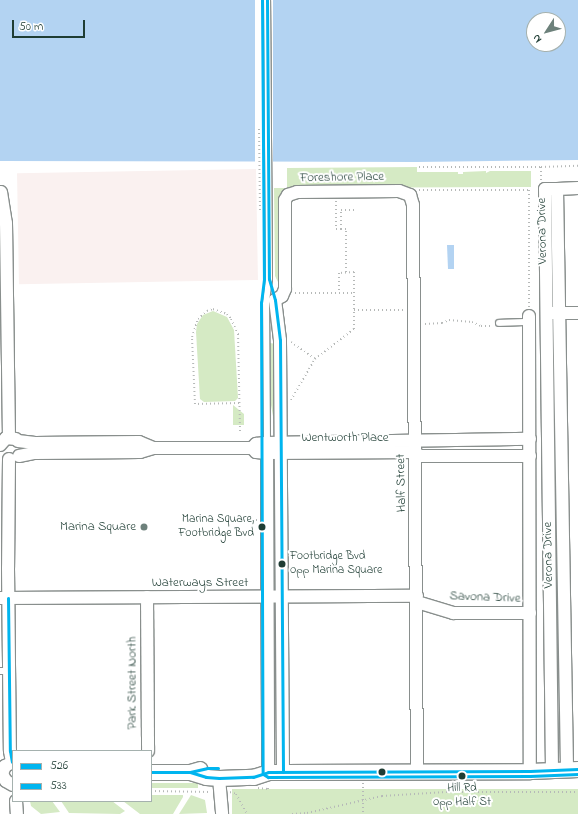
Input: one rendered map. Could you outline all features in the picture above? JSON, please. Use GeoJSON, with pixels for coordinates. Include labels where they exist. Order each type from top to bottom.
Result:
{"type":"FeatureCollection","features":[{"type":"Feature","properties":{"kind":"street","name":"Verona Drive"},"geometry":{"type":"LineString","coordinates":[[573,770],[564,612],[561,446],[545,189],[578,188]]}},
{"type":"Feature","properties":{"kind":"street","name":"Foreshore Place"},"geometry":{"type":"LineString","coordinates":[[275,300],[282,296],[285,289],[284,204],[288,195],[297,192],[399,191],[410,195]]}},
{"type":"Feature","properties":{"kind":"street"},"geometry":{"type":"LineString","coordinates":[[1,192],[6,223],[4,329],[9,441],[22,448],[9,455],[4,546],[4,671],[12,762],[5,766],[1,774],[6,781],[12,784]]}},
{"type":"Feature","properties":{"kind":"street","name":"Half Street"},"geometry":{"type":"LineString","coordinates":[[410,195],[414,205],[417,772]]}},
{"type":"Feature","properties":{"kind":"street"},"geometry":{"type":"LineString","coordinates":[[275,300],[280,340],[282,596],[276,772]]}},
{"type":"Feature","properties":{"kind":"street","name":"Verona Drive"},"geometry":{"type":"LineString","coordinates":[[552,313],[548,446],[552,770]]}},
{"type":"Feature","properties":{"kind":"street"},"geometry":{"type":"LineString","coordinates":[[552,313],[578,313]]}},
{"type":"Feature","properties":{"kind":"street","name":"Verona Drive"},"geometry":{"type":"LineString","coordinates":[[529,319],[530,771]]}},
{"type":"Feature","properties":{"kind":"street"},"geometry":{"type":"LineString","coordinates":[[416,450],[530,439]]}},
{"type":"Feature","properties":{"kind":"street","name":"Wentworth Place"},"geometry":{"type":"LineString","coordinates":[[9,441],[35,444],[139,442],[153,448]]}},
{"type":"Feature","properties":{"kind":"street"},"geometry":{"type":"LineString","coordinates":[[548,446],[561,446]]}},
{"type":"Feature","properties":{"kind":"street","name":"Wentworth Place"},"geometry":{"type":"LineString","coordinates":[[9,455],[35,453],[140,452],[153,448],[252,448],[256,452],[267,448],[416,450]]}},
{"type":"Feature","properties":{"kind":"street"},"geometry":{"type":"LineString","coordinates":[[267,448],[268,596],[276,772]]}},
{"type":"Feature","properties":{"kind":"street"},"geometry":{"type":"LineString","coordinates":[[416,450],[530,456]]}},
{"type":"Feature","properties":{"kind":"street","name":"Waterways Street"},"geometry":{"type":"LineString","coordinates":[[4,598],[282,596],[417,599]]}},
{"type":"Feature","properties":{"kind":"street","name":"Park Street North"},"geometry":{"type":"LineString","coordinates":[[147,597],[148,750]]}},
{"type":"Feature","properties":{"kind":"street","name":"Savona Drive"},"geometry":{"type":"LineString","coordinates":[[417,599],[453,613],[530,613]]}},
{"type":"Feature","properties":{"kind":"street"},"geometry":{"type":"LineString","coordinates":[[550,612],[564,612]]}},
{"type":"Feature","properties":{"kind":"street"},"geometry":{"type":"LineString","coordinates":[[152,772],[190,772],[207,768],[252,767],[276,772],[573,770]]}},
{"type":"Feature","properties":{"kind":"street"},"geometry":{"type":"LineString","coordinates":[[190,772],[206,777],[219,778],[253,777],[276,772]]}},
{"type":"Feature","properties":{"kind":"street"},"geometry":{"type":"LineString","coordinates":[[219,778],[222,814]]}},
{"type":"Feature","properties":{"kind":"street"},"geometry":{"type":"LineString","coordinates":[[16,802],[18,814]]}},
{"type":"Feature","properties":{"kind":"lane"},"geometry":{"type":"LineString","coordinates":[[267,0],[269,279],[266,302],[267,448]]}},
{"type":"Feature","properties":{"kind":"lane"},"geometry":{"type":"LineString","coordinates":[[269,279],[275,300]]}},
{"type":"Feature","properties":{"kind":"lane"},"geometry":{"type":"LineString","coordinates":[[497,324],[529,319]]}},
{"type":"Feature","properties":{"kind":"path"},"geometry":{"type":"LineString","coordinates":[[541,166],[541,182]]}},
{"type":"Feature","properties":{"kind":"path"},"geometry":{"type":"LineString","coordinates":[[419,167],[578,166]]}},
{"type":"Feature","properties":{"kind":"path"},"geometry":{"type":"LineString","coordinates":[[410,195],[417,190],[529,190],[529,319]]}},
{"type":"Feature","properties":{"kind":"path"},"geometry":{"type":"LineString","coordinates":[[336,204],[336,229],[346,229],[346,272]]}},
{"type":"Feature","properties":{"kind":"path"},"geometry":{"type":"LineString","coordinates":[[341,229],[341,210],[355,210]]}},
{"type":"Feature","properties":{"kind":"path"},"geometry":{"type":"LineString","coordinates":[[289,404],[315,359],[354,329],[354,272],[339,272],[339,293]]}},
{"type":"Feature","properties":{"kind":"path"},"geometry":{"type":"LineString","coordinates":[[302,293],[354,293]]}},
{"type":"Feature","properties":{"kind":"path"},"geometry":{"type":"LineString","coordinates":[[239,404],[196,404],[192,337],[198,319],[208,311],[213,310],[227,314],[237,330],[240,433]]}},
{"type":"Feature","properties":{"kind":"path"},"geometry":{"type":"LineString","coordinates":[[354,310],[398,310]]}},
{"type":"Feature","properties":{"kind":"path"},"geometry":{"type":"LineString","coordinates":[[421,324],[442,323],[449,320],[472,322],[481,326],[497,324]]}},
{"type":"Feature","properties":{"kind":"path"},"geometry":{"type":"LineString","coordinates":[[280,340],[289,340],[315,359]]}},
{"type":"Feature","properties":{"kind":"path"},"geometry":{"type":"LineString","coordinates":[[232,520],[257,520]]}},
{"type":"Feature","properties":{"kind":"path"},"geometry":{"type":"LineString","coordinates":[[363,785],[364,814]]}},
{"type":"Feature","properties":{"kind":"path"},"geometry":{"type":"LineString","coordinates":[[152,791],[210,792]]}},
{"type":"Feature","properties":{"kind":"path"},"geometry":{"type":"LineString","coordinates":[[228,792],[236,794],[247,814]]}},
{"type":"Feature","properties":{"kind":"path"},"geometry":{"type":"LineString","coordinates":[[292,814],[307,813],[382,796],[446,792],[578,792]]}},
{"type":"Feature","properties":{"kind":"shaded area"},"geometry":{"type":"Polygon","coordinates":[[[256,169],[258,280],[19,284],[17,173],[256,169]]]}},
{"type":"Feature","properties":{"kind":"green space"},"geometry":{"type":"Polygon","coordinates":[[[417,167],[417,172],[458,172],[458,174],[463,174],[463,172],[486,171],[486,173],[490,171],[531,171],[531,187],[287,188],[287,168],[417,167]]]}},
{"type":"Feature","properties":{"kind":"green space"},"geometry":{"type":"Polygon","coordinates":[[[274,188],[286,188],[286,191],[282,193],[278,201],[280,286],[275,276],[274,188]]]}},
{"type":"Feature","properties":{"kind":"green space"},"geometry":{"type":"Polygon","coordinates":[[[213,311],[227,317],[234,330],[238,398],[235,401],[204,402],[200,399],[196,332],[197,324],[203,315],[213,311]]]}},
{"type":"Feature","properties":{"kind":"green space"},"geometry":{"type":"Polygon","coordinates":[[[270,343],[276,344],[275,427],[271,405],[270,343]]]}},
{"type":"Feature","properties":{"kind":"green space"},"geometry":{"type":"Polygon","coordinates":[[[233,405],[244,414],[244,425],[233,425],[233,405]]]}},
{"type":"Feature","properties":{"kind":"green space"},"geometry":{"type":"Polygon","coordinates":[[[152,783],[198,783],[198,788],[152,788],[152,783]]]}},
{"type":"Feature","properties":{"kind":"green space"},"geometry":{"type":"Polygon","coordinates":[[[232,789],[578,789],[578,814],[232,814],[232,789]]]}},
{"type":"Feature","properties":{"kind":"green space"},"geometry":{"type":"Polygon","coordinates":[[[152,795],[183,795],[173,814],[140,814],[124,802],[152,802],[152,795]]]}},
{"type":"Feature","properties":{"kind":"green space"},"geometry":{"type":"Polygon","coordinates":[[[191,795],[205,800],[207,813],[179,814],[191,795]]]}},
{"type":"Feature","properties":{"kind":"green space"},"geometry":{"type":"Polygon","coordinates":[[[30,802],[53,802],[60,812],[41,814],[31,806],[30,802]]]}},
{"type":"Feature","properties":{"kind":"green space"},"geometry":{"type":"Polygon","coordinates":[[[62,802],[113,802],[125,811],[120,814],[69,813],[62,802]]]}},
{"type":"Feature","properties":{"kind":"water"},"geometry":{"type":"Polygon","coordinates":[[[0,0],[578,0],[578,160],[416,162],[0,161],[0,0]]]}},
{"type":"Feature","properties":{"kind":"water"},"geometry":{"type":"Polygon","coordinates":[[[447,245],[454,245],[454,269],[448,269],[447,245]]]}},
{"type":"Feature","properties":{"kind":"pier"},"geometry":{"type":"Polygon","coordinates":[[[255,0],[273,0],[273,163],[255,163],[255,0]]]}},
{"type":"Feature","properties":{"kind":"transit line","name":"533"},"geometry":{"type":"LineString","coordinates":[[262,0],[264,279],[261,302],[263,774],[268,777],[530,776],[578,774]]}},
{"type":"Feature","properties":{"kind":"transit line","name":"526"},"geometry":{"type":"LineString","coordinates":[[267,0],[269,279],[275,300],[280,340],[283,772]]}},
{"type":"Feature","properties":{"kind":"transit line","name":"526"},"geometry":{"type":"LineString","coordinates":[[8,598],[10,751],[12,762]]}},
{"type":"Feature","properties":{"kind":"transit line","name":"526"},"geometry":{"type":"LineString","coordinates":[[152,772],[190,772],[207,768],[218,768]]}},
{"type":"Feature","properties":{"kind":"transit line","name":"526"},"geometry":{"type":"LineString","coordinates":[[190,772],[206,777],[219,778],[253,777],[268,772],[530,771],[578,769]]}},
{"type":"Feature","properties":{"kind":"place","name":"Marina Square"},"geometry":{"type":"Point","coordinates":[144,527]}},
{"type":"Feature","properties":{"kind":"place","name":"Marina Square, Footbridge Bvd"},"geometry":{"type":"Point","coordinates":[262,527]}},
{"type":"Feature","properties":{"kind":"place","name":"Footbridge Bvd opp Marina Square"},"geometry":{"type":"Point","coordinates":[282,564]}},
{"type":"Feature","properties":{"kind":"place","name":"Hill Rd opp Half St"},"geometry":{"type":"Point","coordinates":[462,776]}}]}
